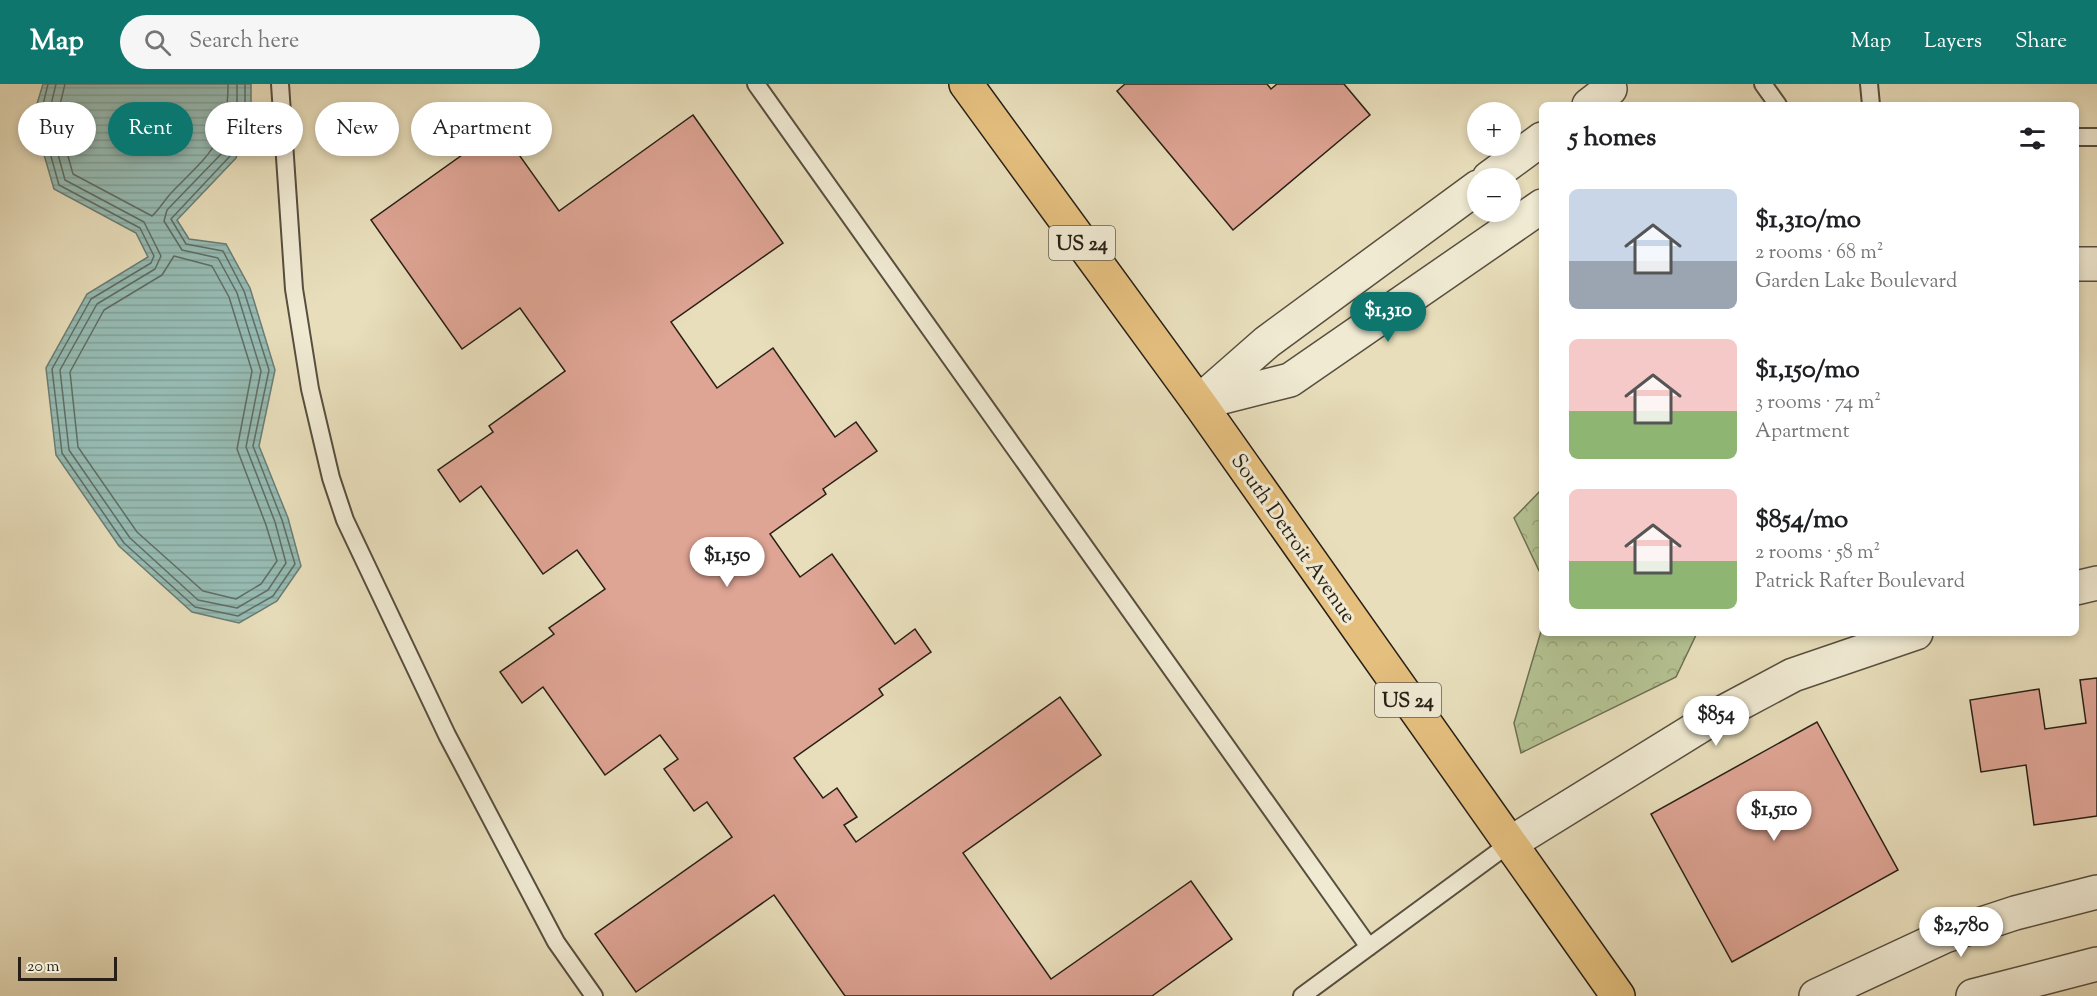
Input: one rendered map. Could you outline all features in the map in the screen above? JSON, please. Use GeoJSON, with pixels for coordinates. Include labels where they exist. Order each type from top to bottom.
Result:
{"type":"FeatureCollection","features":[{"type":"Feature","properties":{"kind":"main road","name":"South Detroit Avenue"},"geometry":{"type":"LineString","coordinates":[[966,84],[1199,403],[1618,996]]}},
{"type":"Feature","properties":{"kind":"street"},"geometry":{"type":"LineString","coordinates":[[1503,168],[1539,141]]}},
{"type":"Feature","properties":{"kind":"street"},"geometry":{"type":"LineString","coordinates":[[1199,403],[1267,342],[1467,195]]}},
{"type":"Feature","properties":{"kind":"street"},"geometry":{"type":"LineString","coordinates":[[1199,403],[1290,380],[1539,208]]}},
{"type":"Feature","properties":{"kind":"street"},"geometry":{"type":"LineString","coordinates":[[2079,264],[2097,264]]}},
{"type":"Feature","properties":{"kind":"street"},"geometry":{"type":"LineString","coordinates":[[2079,587],[2097,583]]}},
{"type":"Feature","properties":{"kind":"street"},"geometry":{"type":"LineString","coordinates":[[1509,844],[1718,716],[1793,675],[1907,636]]}},
{"type":"Feature","properties":{"kind":"street"},"geometry":{"type":"LineString","coordinates":[[1816,996],[1945,936],[2015,913],[2097,892]]}},
{"type":"Feature","properties":{"kind":"street"},"geometry":{"type":"LineString","coordinates":[[1973,996],[2097,964]]}},
{"type":"Feature","properties":{"kind":"lane"},"geometry":{"type":"LineString","coordinates":[[280,84],[285,186],[296,299],[310,389],[331,477],[345,520],[447,735],[556,942],[594,996]]}},
{"type":"Feature","properties":{"kind":"lane"},"geometry":{"type":"LineString","coordinates":[[756,84],[1369,947]]}},
{"type":"Feature","properties":{"kind":"lane"},"geometry":{"type":"LineString","coordinates":[[1763,84],[1776,102]]}},
{"type":"Feature","properties":{"kind":"lane"},"geometry":{"type":"LineString","coordinates":[[1869,84],[1870,102]]}},
{"type":"Feature","properties":{"kind":"lane"},"geometry":{"type":"LineString","coordinates":[[2079,137],[2097,137]]}},
{"type":"Feature","properties":{"kind":"lane"},"geometry":{"type":"LineString","coordinates":[[1302,996],[1509,844]]}},
{"type":"Feature","properties":{"kind":"green space"},"geometry":{"type":"Polygon","coordinates":[[[1539,492],[1539,571],[1514,518],[1539,492]]]}},
{"type":"Feature","properties":{"kind":"green space"},"geometry":{"type":"Polygon","coordinates":[[[1540,636],[1696,636],[1676,677],[1521,753],[1514,723],[1540,636]]]}},
{"type":"Feature","properties":{"kind":"water"},"geometry":{"type":"Polygon","coordinates":[[[43,84],[251,84],[251,102],[205,102],[205,156],[237,156],[177,220],[189,239],[226,244],[250,288],[275,370],[259,446],[288,518],[301,566],[277,601],[239,623],[192,612],[119,546],[56,455],[46,368],[87,294],[148,257],[136,233],[54,189],[44,156],[96,156],[96,102],[38,102],[43,84]]]}},
{"type":"Feature","properties":{"kind":"building"},"geometry":{"type":"Polygon","coordinates":[[[1125,84],[1267,84],[1271,89],[1277,84],[1344,84],[1370,115],[1233,230],[1117,91],[1125,84]]]}},
{"type":"Feature","properties":{"kind":"building"},"geometry":{"type":"Polygon","coordinates":[[[693,115],[783,243],[671,322],[717,388],[773,348],[835,437],[856,422],[877,451],[823,489],[826,494],[770,534],[800,577],[832,554],[895,644],[915,629],[931,652],[879,689],[883,695],[794,758],[823,798],[837,788],[857,817],[844,825],[856,842],[1060,697],[1101,755],[963,853],[1051,979],[1191,881],[1232,939],[1152,996],[845,996],[774,895],[636,992],[595,934],[732,837],[707,802],[694,811],[664,769],[678,759],[660,735],[605,775],[543,687],[522,703],[500,672],[554,634],[549,628],[605,589],[577,550],[543,574],[481,486],[460,502],[438,470],[493,432],[489,426],[565,371],[520,308],[462,349],[371,220],[461,156],[520,156],[559,211],[693,115]]]}},
{"type":"Feature","properties":{"kind":"building"},"geometry":{"type":"Polygon","coordinates":[[[2097,678],[2097,816],[2034,825],[2026,765],[1981,772],[1970,700],[2039,689],[2045,729],[2086,723],[2080,680],[2097,678]]]}},
{"type":"Feature","properties":{"kind":"building"},"geometry":{"type":"Polygon","coordinates":[[[1817,722],[1898,870],[1732,962],[1651,814],[1817,722]]]}}]}
